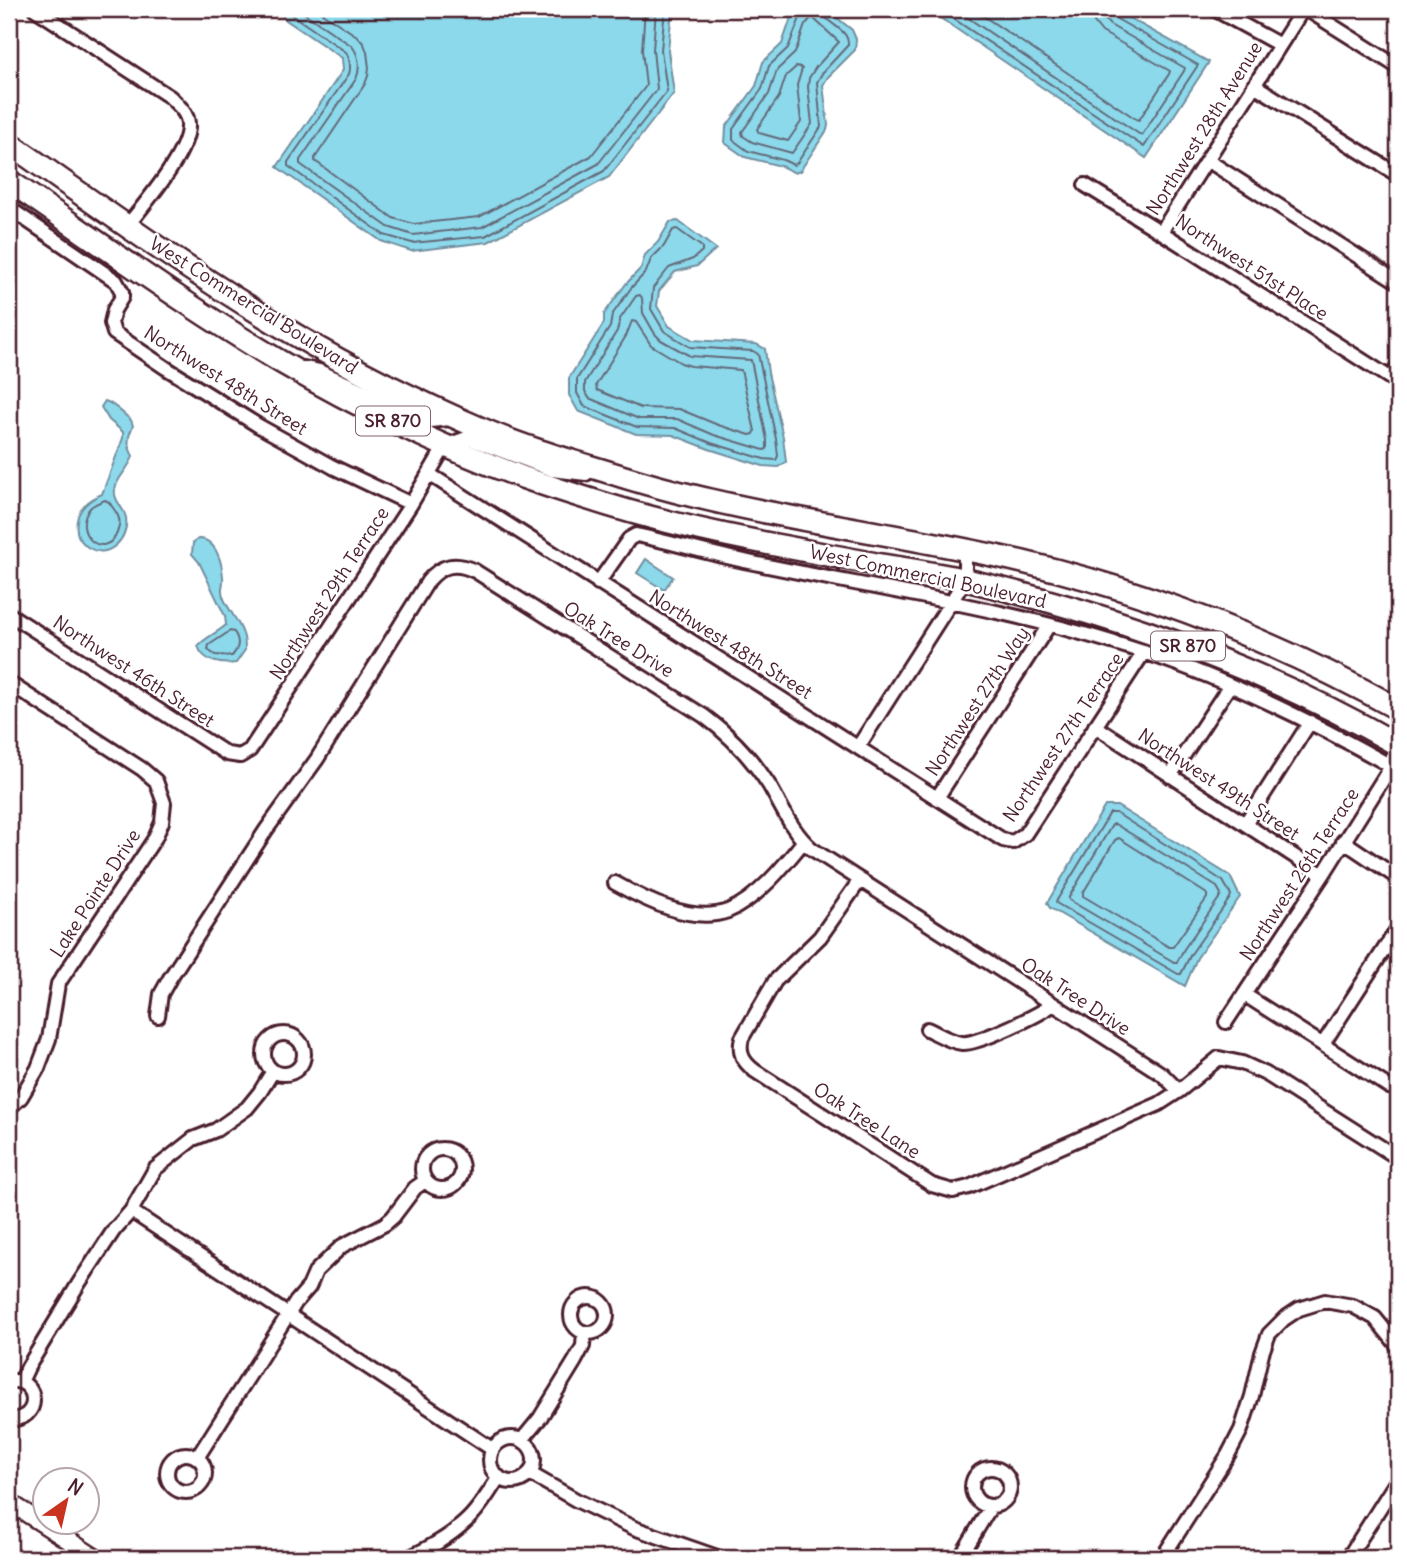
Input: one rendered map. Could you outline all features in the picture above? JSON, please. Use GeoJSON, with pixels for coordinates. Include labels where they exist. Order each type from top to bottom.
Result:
{"type":"FeatureCollection","features":[{"type":"Feature","properties":{"kind":"highway","name":"West Commercial Boulevard"},"geometry":{"type":"LineString","coordinates":[[9,143],[211,282],[295,335],[369,376],[486,431],[625,478],[709,500],[1025,563],[1136,594],[1199,617],[1314,666],[1398,709]]}},
{"type":"Feature","properties":{"kind":"highway","name":"West Commercial Boulevard"},"geometry":{"type":"LineString","coordinates":[[9,181],[280,362],[357,404],[445,446],[522,477],[639,513],[705,530],[965,580],[1093,614],[1189,646],[1240,667],[1325,705],[1397,744]]}},
{"type":"Feature","properties":{"kind":"street","name":"West Commercial Boulevard"},"geometry":{"type":"LineString","coordinates":[[36,9],[51,13],[170,97],[187,119],[182,148],[128,225]]}},
{"type":"Feature","properties":{"kind":"street"},"geometry":{"type":"LineString","coordinates":[[1214,9],[1280,45]]}},
{"type":"Feature","properties":{"kind":"street"},"geometry":{"type":"LineString","coordinates":[[1304,9],[1398,67]]}},
{"type":"Feature","properties":{"kind":"street","name":"Northwest 28th Avenue"},"geometry":{"type":"LineString","coordinates":[[1161,232],[1304,9]]}},
{"type":"Feature","properties":{"kind":"street"},"geometry":{"type":"LineString","coordinates":[[1254,85],[1398,175]]}},
{"type":"Feature","properties":{"kind":"street"},"geometry":{"type":"LineString","coordinates":[[1207,160],[1398,282]]}},
{"type":"Feature","properties":{"kind":"street","name":"Northwest 51st Place"},"geometry":{"type":"LineString","coordinates":[[1085,185],[1394,381]]}},
{"type":"Feature","properties":{"kind":"street","name":"Northwest 48th Street"},"geometry":{"type":"LineString","coordinates":[[9,208],[116,281],[122,297],[114,310],[111,323],[114,333],[259,426],[333,467],[411,504]]}},
{"type":"Feature","properties":{"kind":"street","name":"West Commercial Boulevard"},"geometry":{"type":"LineString","coordinates":[[280,362],[319,371],[430,421],[458,418]]}},
{"type":"Feature","properties":{"kind":"street"},"geometry":{"type":"LineString","coordinates":[[1394,381],[1398,366]]}},
{"type":"Feature","properties":{"kind":"street","name":"West Commercial Boulevard"},"geometry":{"type":"LineString","coordinates":[[445,446],[467,438],[552,470],[625,478]]}},
{"type":"Feature","properties":{"kind":"street","name":"Northwest 29th Terrace"},"geometry":{"type":"LineString","coordinates":[[240,755],[250,750],[411,504],[445,446]]}},
{"type":"Feature","properties":{"kind":"street","name":"Northwest 48th Street"},"geometry":{"type":"LineString","coordinates":[[429,474],[1003,841],[1013,842]]}},
{"type":"Feature","properties":{"kind":"street"},"geometry":{"type":"LineString","coordinates":[[598,583],[629,539],[636,535],[749,562],[952,601],[1144,652],[1230,685],[1361,748],[1394,768]]}},
{"type":"Feature","properties":{"kind":"street"},"geometry":{"type":"LineString","coordinates":[[858,747],[965,580],[965,550]]}},
{"type":"Feature","properties":{"kind":"street","name":"Oak Tree Drive"},"geometry":{"type":"LineString","coordinates":[[158,1016],[161,994],[170,978],[266,830],[317,759],[428,581],[440,570],[451,565],[475,571],[677,698],[726,733],[758,769],[803,842],[1162,1074],[1179,1091]]}},
{"type":"Feature","properties":{"kind":"street","name":"Northwest 46th Street"},"geometry":{"type":"LineString","coordinates":[[9,614],[227,754],[240,755]]}},
{"type":"Feature","properties":{"kind":"street","name":"Northwest 27th Way"},"geometry":{"type":"LineString","coordinates":[[937,798],[1049,625]]}},
{"type":"Feature","properties":{"kind":"street","name":"Northwest 27th Terrace"},"geometry":{"type":"LineString","coordinates":[[1013,842],[1025,834],[1144,652]]}},
{"type":"Feature","properties":{"kind":"street","name":"Lake Pointe Drive"},"geometry":{"type":"LineString","coordinates":[[9,683],[142,769],[156,781],[164,803],[162,822],[155,838],[58,984],[49,1039],[38,1068],[21,1097],[9,1108]]}},
{"type":"Feature","properties":{"kind":"street"},"geometry":{"type":"LineString","coordinates":[[1171,776],[1230,685]]}},
{"type":"Feature","properties":{"kind":"street"},"geometry":{"type":"LineString","coordinates":[[1245,824],[1310,723]]}},
{"type":"Feature","properties":{"kind":"street","name":"Northwest 49th Street"},"geometry":{"type":"LineString","coordinates":[[1095,726],[1323,875]]}},
{"type":"Feature","properties":{"kind":"street","name":"Northwest 26th Terrace"},"geometry":{"type":"LineString","coordinates":[[1226,1022],[1343,841],[1394,768],[1397,744]]}},
{"type":"Feature","properties":{"kind":"street"},"geometry":{"type":"LineString","coordinates":[[1343,841],[1398,878]]}},
{"type":"Feature","properties":{"kind":"street"},"geometry":{"type":"LineString","coordinates":[[615,883],[649,900],[678,910],[698,914],[720,913],[731,909],[762,887],[803,842]]}},
{"type":"Feature","properties":{"kind":"street","name":"Oak Tree Lane"},"geometry":{"type":"LineString","coordinates":[[860,880],[820,937],[775,981],[744,1032],[740,1044],[741,1054],[745,1064],[755,1071],[925,1181],[953,1191],[1146,1109],[1179,1091]]}},
{"type":"Feature","properties":{"kind":"street"},"geometry":{"type":"LineString","coordinates":[[1323,1044],[1398,928]]}},
{"type":"Feature","properties":{"kind":"street"},"geometry":{"type":"LineString","coordinates":[[1245,995],[1389,1087],[1398,1088]]}},
{"type":"Feature","properties":{"kind":"street"},"geometry":{"type":"LineString","coordinates":[[927,1029],[958,1042],[969,1043],[1042,1012],[1053,1004]]}},
{"type":"Feature","properties":{"kind":"street"},"geometry":{"type":"LineString","coordinates":[[1179,1091],[1219,1058],[1242,1063],[1266,1074],[1398,1158]]}},
{"type":"Feature","properties":{"kind":"street"},"geometry":{"type":"LineString","coordinates":[[9,1419],[26,1415],[33,1404],[31,1391],[15,1381],[114,1230],[131,1211],[155,1169],[193,1139],[216,1130],[247,1108],[273,1071]]}},
{"type":"Feature","properties":{"kind":"street"},"geometry":{"type":"LineString","coordinates":[[197,1458],[296,1302],[309,1287],[316,1271],[342,1246],[385,1224],[415,1188],[425,1181]]}},
{"type":"Feature","properties":{"kind":"street"},"geometry":{"type":"LineString","coordinates":[[131,1211],[492,1450]]}},
{"type":"Feature","properties":{"kind":"street"},"geometry":{"type":"LineString","coordinates":[[1162,1558],[1241,1430],[1269,1334],[1284,1319],[1298,1309],[1325,1301],[1353,1306],[1375,1318],[1398,1346]]}},
{"type":"Feature","properties":{"kind":"street"},"geometry":{"type":"LineString","coordinates":[[522,1440],[540,1418],[575,1361],[583,1346],[584,1332]]}},
{"type":"Feature","properties":{"kind":"street"},"geometry":{"type":"LineString","coordinates":[[502,1440],[522,1440],[532,1451],[534,1459],[529,1473],[517,1481],[499,1477],[490,1463],[492,1450],[502,1440]]}},
{"type":"Feature","properties":{"kind":"street"},"geometry":{"type":"LineString","coordinates":[[529,1473],[576,1500],[634,1528],[720,1558]]}},
{"type":"Feature","properties":{"kind":"street"},"geometry":{"type":"LineString","coordinates":[[408,1558],[437,1544],[467,1521],[499,1477]]}},
{"type":"Feature","properties":{"kind":"street"},"geometry":{"type":"LineString","coordinates":[[1348,1558],[1398,1479]]}},
{"type":"Feature","properties":{"kind":"street"},"geometry":{"type":"LineString","coordinates":[[9,1502],[96,1558]]}},
{"type":"Feature","properties":{"kind":"street"},"geometry":{"type":"LineString","coordinates":[[960,1558],[991,1506]]}},
{"type":"Feature","properties":{"kind":"water"},"geometry":{"type":"Polygon","coordinates":[[[284,9],[672,9],[668,51],[674,93],[609,177],[488,242],[411,251],[381,241],[277,167],[343,70],[342,58],[286,20],[281,12],[284,9]]]}},
{"type":"Feature","properties":{"kind":"water"},"geometry":{"type":"Polygon","coordinates":[[[797,9],[826,9],[852,30],[856,39],[855,50],[823,85],[827,130],[800,171],[795,173],[781,166],[745,157],[725,143],[726,127],[756,86],[763,62],[782,44],[797,9]]]}},
{"type":"Feature","properties":{"kind":"water"},"geometry":{"type":"Polygon","coordinates":[[[927,9],[1113,9],[1209,62],[1146,158],[927,9]]]}},
{"type":"Feature","properties":{"kind":"water"},"geometry":{"type":"Polygon","coordinates":[[[678,221],[716,249],[697,266],[675,272],[659,291],[657,306],[669,326],[693,340],[756,344],[765,349],[786,462],[778,467],[763,466],[673,435],[636,434],[578,411],[569,395],[569,378],[604,323],[604,314],[641,268],[645,255],[658,242],[670,222],[678,221]]]}},
{"type":"Feature","properties":{"kind":"water"},"geometry":{"type":"Polygon","coordinates":[[[105,401],[131,420],[133,426],[128,441],[133,456],[115,489],[126,518],[124,533],[110,549],[96,551],[81,541],[77,533],[77,518],[82,508],[102,494],[123,438],[123,432],[109,420],[101,407],[105,401]]]}},
{"type":"Feature","properties":{"kind":"water"},"geometry":{"type":"Polygon","coordinates":[[[198,539],[209,543],[217,552],[222,571],[223,595],[244,636],[245,650],[236,663],[208,659],[198,646],[226,625],[225,616],[199,562],[192,554],[193,543],[198,539]]]}},
{"type":"Feature","properties":{"kind":"water"},"geometry":{"type":"Polygon","coordinates":[[[646,559],[673,577],[664,590],[637,573],[646,559]]]}},
{"type":"Feature","properties":{"kind":"water"},"geometry":{"type":"Polygon","coordinates":[[[1105,806],[1117,806],[1230,876],[1240,897],[1197,958],[1185,986],[1050,908],[1047,903],[1105,806]]]}}]}
